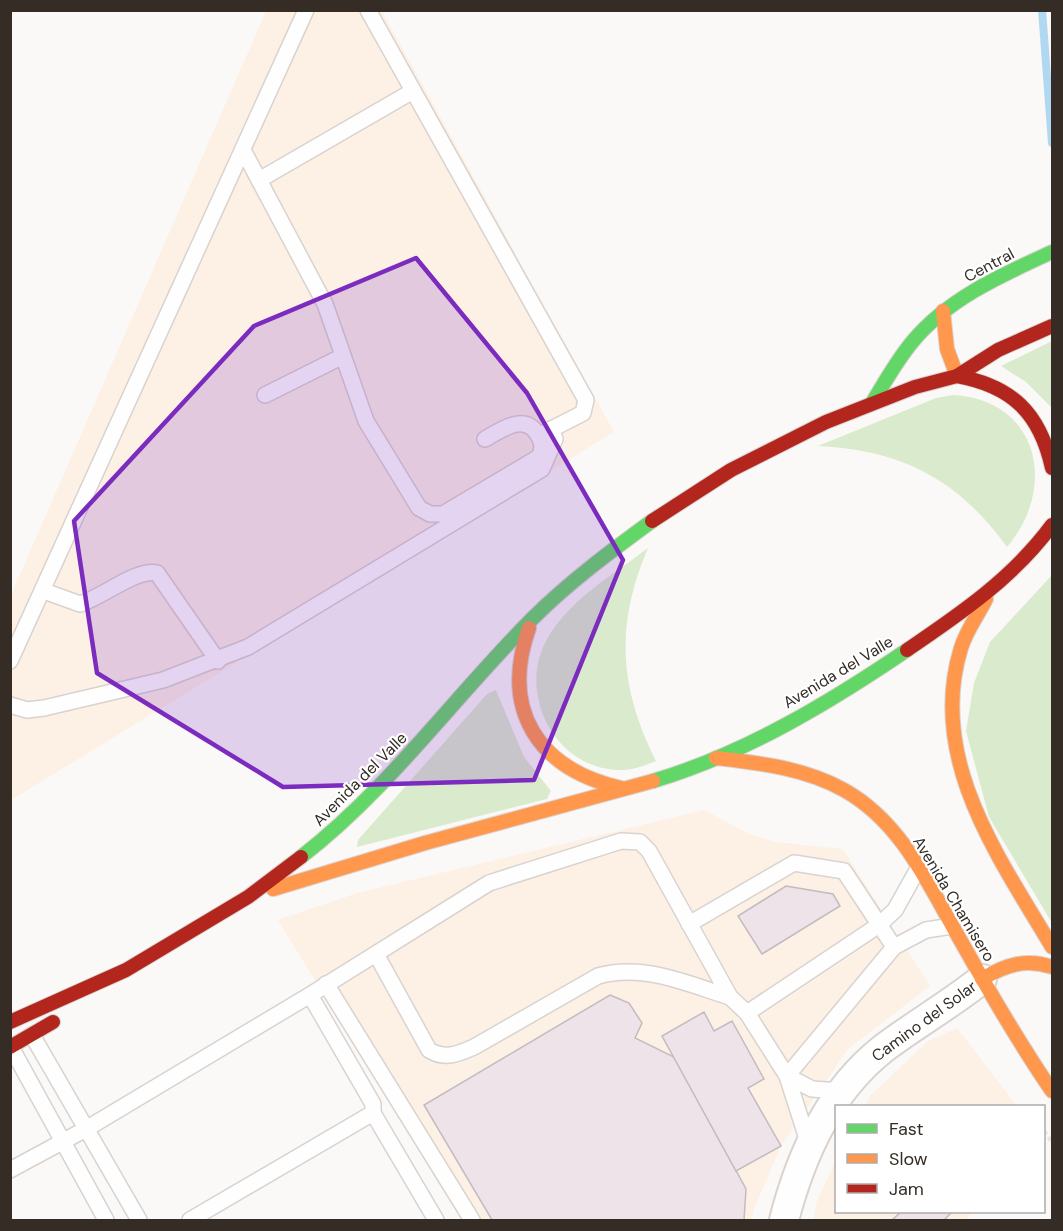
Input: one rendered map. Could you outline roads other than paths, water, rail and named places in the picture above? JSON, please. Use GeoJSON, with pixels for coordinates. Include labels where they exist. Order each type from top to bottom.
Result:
{"type":"FeatureCollection","features":[{"type":"Feature","properties":{"kind":"street","name":"Central"},"geometry":{"type":"LineString","coordinates":[[872,403],[905,351],[943,310],[981,287],[1053,252]]}},
{"type":"Feature","properties":{"kind":"street"},"geometry":{"type":"LineString","coordinates":[[943,310],[947,348],[957,376]]}},
{"type":"Feature","properties":{"kind":"street","name":"Avenida del Valle"},"geometry":{"type":"LineString","coordinates":[[10,1047],[66,1014],[126,970],[248,897],[321,841],[385,779],[534,618],[601,558],[683,499],[780,444],[872,403],[957,376],[998,350],[1053,326]]}},
{"type":"Feature","properties":{"kind":"street","name":"Avenida del Valle"},"geometry":{"type":"LineString","coordinates":[[957,376],[978,379],[995,386],[1021,403],[1042,430],[1053,468]]}},
{"type":"Feature","properties":{"kind":"street","name":"Avenida del Valle"},"geometry":{"type":"LineString","coordinates":[[248,897],[352,864],[621,788],[665,778],[716,758],[846,689],[945,624],[995,585],[1044,537],[1052,518]]}},
{"type":"Feature","properties":{"kind":"street"},"geometry":{"type":"LineString","coordinates":[[995,585],[969,627],[953,670],[948,711],[950,734],[960,777],[969,800],[1053,947]]}},
{"type":"Feature","properties":{"kind":"street","name":"Avenida del Valle"},"geometry":{"type":"LineString","coordinates":[[534,618],[522,647],[518,678],[519,695],[529,726],[547,753],[568,771],[593,783],[621,788]]}},
{"type":"Feature","properties":{"kind":"street","name":"Avenida Chamisero"},"geometry":{"type":"LineString","coordinates":[[716,758],[781,766],[840,788],[885,820],[919,867],[982,979],[1053,1091]]}},
{"type":"Feature","properties":{"kind":"street"},"geometry":{"type":"LineString","coordinates":[[982,979],[1006,966],[1022,961],[1037,962],[1053,967]]}},
{"type":"Feature","properties":{"kind":"street","name":"Avenida del Valle"},"geometry":{"type":"LineString","coordinates":[[10,1022],[126,970]]}},
{"type":"Feature","properties":{"kind":"street","name":"Camino del Solar"},"geometry":{"type":"LineString","coordinates":[[784,1221],[809,1145],[841,1091],[884,1048],[982,979]]}},
{"type":"Feature","properties":{"kind":"lane"},"geometry":{"type":"LineString","coordinates":[[10,661],[44,591],[306,10]]}},
{"type":"Feature","properties":{"kind":"lane"},"geometry":{"type":"LineString","coordinates":[[368,10],[586,400],[582,413],[545,433]]}},
{"type":"Feature","properties":{"kind":"lane"},"geometry":{"type":"LineString","coordinates":[[259,180],[413,91]]}},
{"type":"Feature","properties":{"kind":"lane"},"geometry":{"type":"LineString","coordinates":[[243,150],[325,304],[366,421],[419,508],[429,514],[443,514],[539,457],[545,433]]}},
{"type":"Feature","properties":{"kind":"lane"},"geometry":{"type":"LineString","coordinates":[[266,395],[343,356]]}},
{"type":"Feature","properties":{"kind":"lane"},"geometry":{"type":"LineString","coordinates":[[10,705],[27,710],[44,708],[164,680],[218,661],[249,647],[542,469],[555,439],[533,427],[515,424],[485,439]]}},
{"type":"Feature","properties":{"kind":"lane"},"geometry":{"type":"LineString","coordinates":[[44,591],[80,604],[102,596],[143,573],[157,573],[218,661]]}},
{"type":"Feature","properties":{"kind":"lane"},"geometry":{"type":"LineString","coordinates":[[10,1170],[86,1129],[310,995],[489,883],[621,841],[640,842],[649,851],[730,997],[747,1013],[787,1076],[809,1145]]}},
{"type":"Feature","properties":{"kind":"lane"},"geometry":{"type":"LineString","coordinates":[[689,924],[794,863],[844,871],[894,947]]}},
{"type":"Feature","properties":{"kind":"lane"},"geometry":{"type":"LineString","coordinates":[[747,1013],[879,925],[906,894],[919,867]]}},
{"type":"Feature","properties":{"kind":"lane"},"geometry":{"type":"LineString","coordinates":[[787,1076],[894,947],[926,930],[952,926]]}},
{"type":"Feature","properties":{"kind":"lane"},"geometry":{"type":"LineString","coordinates":[[376,954],[429,1050],[437,1055],[454,1056],[474,1047],[598,976],[612,972],[644,971],[730,997]]}},
{"type":"Feature","properties":{"kind":"lane"},"geometry":{"type":"LineString","coordinates":[[326,984],[472,1221]]}},
{"type":"Feature","properties":{"kind":"lane"},"geometry":{"type":"LineString","coordinates":[[310,995],[373,1104],[373,1113],[435,1221]]}},
{"type":"Feature","properties":{"kind":"lane"},"geometry":{"type":"LineString","coordinates":[[32,1035],[139,1221]]}},
{"type":"Feature","properties":{"kind":"lane"},"geometry":{"type":"LineString","coordinates":[[10,1047],[106,1221]]}},
{"type":"Feature","properties":{"kind":"lane"},"geometry":{"type":"LineString","coordinates":[[787,1076],[812,1089],[841,1091]]}},
{"type":"Feature","properties":{"kind":"lane"},"geometry":{"type":"LineString","coordinates":[[190,1221],[373,1113]]}},
{"type":"Feature","properties":{"kind":"waterway"},"geometry":{"type":"LineString","coordinates":[[1042,10],[1052,143]]}}]}
